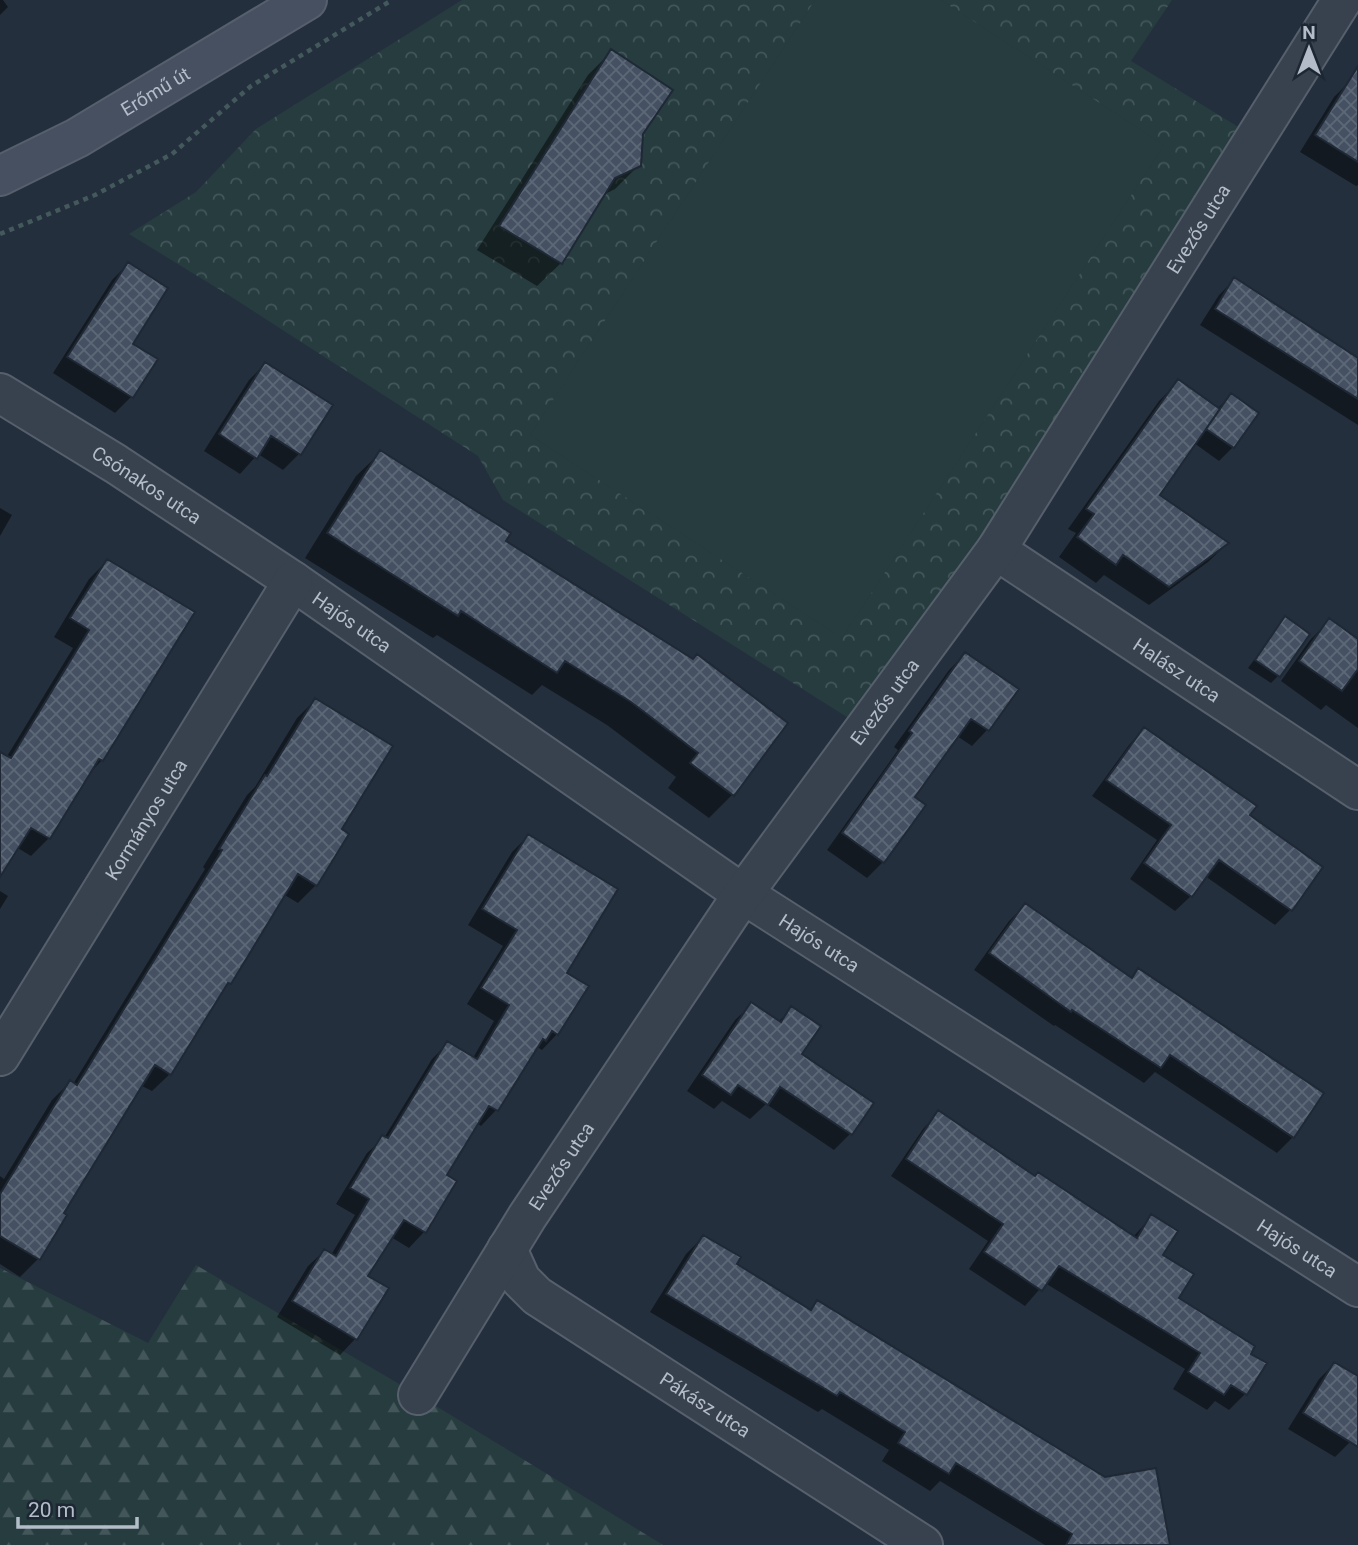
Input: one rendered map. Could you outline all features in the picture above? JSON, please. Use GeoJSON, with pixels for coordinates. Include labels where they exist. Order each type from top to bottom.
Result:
{"type":"FeatureCollection","features":[{"type":"Feature","properties":{"kind":"street","name":"Erőmű út"},"geometry":{"type":"LineString","coordinates":[[0,176],[77,138],[307,0]]}},
{"type":"Feature","properties":{"kind":"street","name":"Evezős utca"},"geometry":{"type":"LineString","coordinates":[[418,1395],[508,1249],[743,894],[996,550],[1342,0]]}},
{"type":"Feature","properties":{"kind":"street","name":"Csónakos utca"},"geometry":{"type":"LineString","coordinates":[[0,393],[116,464],[293,581]]}},
{"type":"Feature","properties":{"kind":"street","name":"Halász utca"},"geometry":{"type":"LineString","coordinates":[[996,550],[1358,790]]}},
{"type":"Feature","properties":{"kind":"street","name":"Hajós utca"},"geometry":{"type":"LineString","coordinates":[[293,581],[743,894],[1358,1287]]}},
{"type":"Feature","properties":{"kind":"street","name":"Kormányos utca"},"geometry":{"type":"LineString","coordinates":[[0,1056],[293,581]]}},
{"type":"Feature","properties":{"kind":"street","name":"Pákász utca"},"geometry":{"type":"LineString","coordinates":[[508,1249],[512,1265],[521,1280],[537,1296],[923,1545]]}},
{"type":"Feature","properties":{"kind":"path"},"geometry":{"type":"LineString","coordinates":[[0,234],[95,195],[172,154],[251,86],[392,0]]}},
{"type":"Feature","properties":{"kind":"green space"},"geometry":{"type":"Polygon","coordinates":[[[462,0],[1172,0],[1131,61],[1261,141],[866,729],[503,500],[478,456],[129,234],[196,192],[256,129],[462,0]]]}},
{"type":"Feature","properties":{"kind":"green space"},"geometry":{"type":"Polygon","coordinates":[[[815,0],[941,0],[1164,145],[842,638],[530,435],[815,0]]]}},
{"type":"Feature","properties":{"kind":"green space"},"geometry":{"type":"Polygon","coordinates":[[[196,1265],[418,1395],[663,1545],[0,1545],[0,1268],[148,1343],[196,1265]]]}},
{"type":"Feature","properties":{"kind":"building"},"geometry":{"type":"Polygon","coordinates":[[[611,49],[673,90],[643,134],[641,166],[615,178],[562,264],[499,226],[611,49]]]}},
{"type":"Feature","properties":{"kind":"building"},"geometry":{"type":"Polygon","coordinates":[[[1358,66],[1358,162],[1315,135],[1358,66]]]}},
{"type":"Feature","properties":{"kind":"building"},"geometry":{"type":"Polygon","coordinates":[[[128,262],[168,288],[133,344],[158,359],[133,398],[67,357],[128,262]]]}},
{"type":"Feature","properties":{"kind":"building"},"geometry":{"type":"Polygon","coordinates":[[[1234,277],[1358,358],[1358,399],[1215,309],[1234,277]]]}},
{"type":"Feature","properties":{"kind":"building"},"geometry":{"type":"Polygon","coordinates":[[[265,362],[333,405],[301,455],[271,436],[257,459],[219,434],[265,362]]]}},
{"type":"Feature","properties":{"kind":"building"},"geometry":{"type":"Polygon","coordinates":[[[1178,379],[1220,409],[1160,495],[1229,543],[1169,587],[1123,555],[1116,565],[1077,537],[1094,514],[1086,509],[1178,379]]]}},
{"type":"Feature","properties":{"kind":"building"},"geometry":{"type":"Polygon","coordinates":[[[1231,393],[1259,413],[1234,448],[1206,429],[1231,393]]]}},
{"type":"Feature","properties":{"kind":"building"},"geometry":{"type":"Polygon","coordinates":[[[380,450],[511,533],[506,541],[693,659],[697,654],[788,723],[734,796],[690,763],[698,753],[631,702],[565,661],[557,673],[461,611],[458,616],[327,533],[380,450]]]}},
{"type":"Feature","properties":{"kind":"building"},"geometry":{"type":"Polygon","coordinates":[[[107,559],[195,612],[103,761],[99,759],[50,839],[31,828],[0,877],[0,752],[11,758],[89,630],[70,618],[107,559]]]}},
{"type":"Feature","properties":{"kind":"building"},"geometry":{"type":"Polygon","coordinates":[[[1285,616],[1310,634],[1280,677],[1255,660],[1285,616]]]}},
{"type":"Feature","properties":{"kind":"building"},"geometry":{"type":"Polygon","coordinates":[[[1329,618],[1358,639],[1358,669],[1342,691],[1299,661],[1329,618]]]}},
{"type":"Feature","properties":{"kind":"building"},"geometry":{"type":"Polygon","coordinates":[[[965,652],[1019,689],[989,731],[971,719],[915,797],[926,805],[884,863],[842,833],[965,652]]]}},
{"type":"Feature","properties":{"kind":"building"},"geometry":{"type":"Polygon","coordinates":[[[315,698],[393,746],[342,829],[349,834],[317,886],[298,874],[231,984],[228,983],[171,1075],[155,1065],[64,1213],[67,1215],[40,1260],[0,1236],[0,1194],[70,1080],[77,1085],[222,850],[219,849],[315,698]]]}},
{"type":"Feature","properties":{"kind":"building"},"geometry":{"type":"Polygon","coordinates":[[[1144,727],[1257,806],[1250,815],[1323,867],[1292,911],[1219,860],[1192,897],[1144,863],[1171,825],[1106,780],[1144,727]]]}},
{"type":"Feature","properties":{"kind":"building"},"geometry":{"type":"Polygon","coordinates":[[[528,834],[618,889],[567,973],[589,986],[558,1035],[552,1031],[546,1041],[543,1039],[498,1111],[489,1106],[447,1175],[457,1181],[426,1233],[404,1220],[368,1276],[389,1288],[357,1340],[292,1301],[324,1249],[336,1256],[369,1199],[350,1188],[382,1135],[388,1138],[447,1041],[477,1059],[509,1005],[481,988],[517,930],[482,909],[528,834]]]}},
{"type":"Feature","properties":{"kind":"building"},"geometry":{"type":"Polygon","coordinates":[[[1025,903],[1132,978],[1138,968],[1324,1093],[1294,1138],[1170,1055],[1161,1068],[1072,1010],[1071,1012],[989,953],[1025,903]]]}},
{"type":"Feature","properties":{"kind":"building"},"geometry":{"type":"Polygon","coordinates":[[[751,1002],[781,1022],[791,1006],[821,1026],[802,1054],[874,1103],[852,1135],[780,1087],[768,1105],[738,1085],[731,1095],[702,1075],[751,1002]]]}},
{"type":"Feature","properties":{"kind":"building"},"geometry":{"type":"Polygon","coordinates":[[[938,1110],[1035,1176],[1038,1172],[1137,1238],[1151,1214],[1178,1231],[1163,1255],[1194,1274],[1179,1298],[1255,1346],[1251,1354],[1267,1363],[1247,1395],[1231,1385],[1224,1395],[1188,1372],[1200,1353],[1059,1266],[1042,1291],[984,1252],[1003,1224],[906,1159],[938,1110]]]}},
{"type":"Feature","properties":{"kind":"building"},"geometry":{"type":"Polygon","coordinates":[[[703,1235],[741,1257],[737,1264],[811,1310],[817,1300],[1105,1477],[1156,1468],[1170,1545],[1066,1545],[1072,1534],[956,1463],[949,1474],[898,1443],[905,1432],[840,1392],[837,1396],[666,1294],[703,1235]]]}},
{"type":"Feature","properties":{"kind":"building"},"geometry":{"type":"Polygon","coordinates":[[[1334,1362],[1358,1376],[1358,1447],[1303,1413],[1334,1362]]]}}]}
